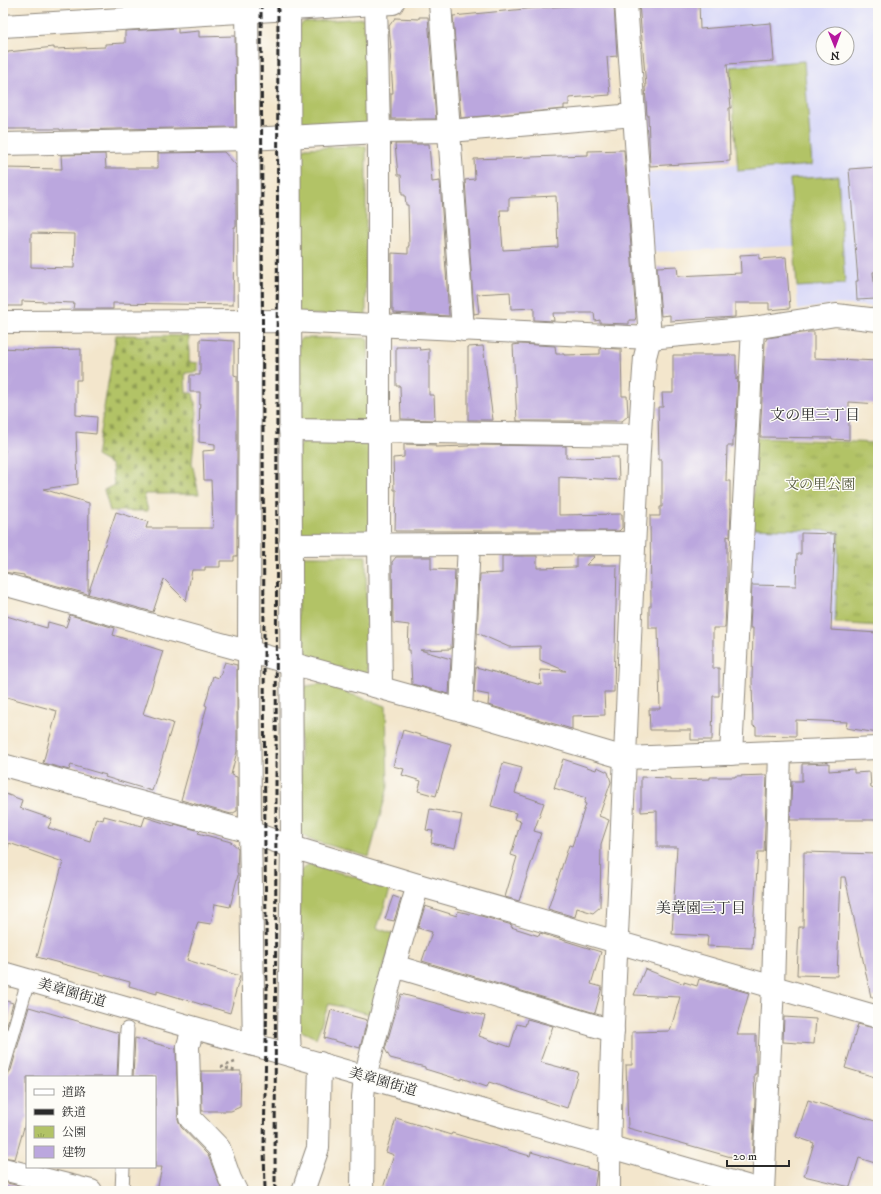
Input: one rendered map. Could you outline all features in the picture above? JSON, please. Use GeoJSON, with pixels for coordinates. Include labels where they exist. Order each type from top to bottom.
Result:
{"type":"FeatureCollection","features":[{"type":"Feature","properties":{"kind":"street"},"geometry":{"type":"LineString","coordinates":[[3,26],[247,7],[381,3],[379,132],[379,544],[381,687]]}},
{"type":"Feature","properties":{"kind":"street"},"geometry":{"type":"LineString","coordinates":[[440,3],[463,330]]}},
{"type":"Feature","properties":{"kind":"street"},"geometry":{"type":"LineString","coordinates":[[609,1191],[613,1031],[633,543],[645,357],[650,338],[626,3]]}},
{"type":"Feature","properties":{"kind":"street"},"geometry":{"type":"LineString","coordinates":[[289,6],[290,662],[292,847],[289,1034],[290,1055]]}},
{"type":"Feature","properties":{"kind":"street"},"geometry":{"type":"LineString","coordinates":[[247,7],[250,322],[250,832],[254,1045]]}},
{"type":"Feature","properties":{"kind":"street"},"geometry":{"type":"LineString","coordinates":[[3,144],[249,139],[379,132],[450,131],[634,115]]}},
{"type":"Feature","properties":{"kind":"street"},"geometry":{"type":"LineString","coordinates":[[3,322],[290,321],[650,338],[753,328],[836,315],[878,320]]}},
{"type":"Feature","properties":{"kind":"street"},"geometry":{"type":"LineString","coordinates":[[731,754],[753,328]]}},
{"type":"Feature","properties":{"kind":"street"},"geometry":{"type":"LineString","coordinates":[[290,430],[639,435]]}},
{"type":"Feature","properties":{"kind":"street"},"geometry":{"type":"LineString","coordinates":[[290,545],[633,543]]}},
{"type":"Feature","properties":{"kind":"street"},"geometry":{"type":"LineString","coordinates":[[461,710],[469,544]]}},
{"type":"Feature","properties":{"kind":"street"},"geometry":{"type":"LineString","coordinates":[[3,584],[381,687],[625,758],[878,748]]}},
{"type":"Feature","properties":{"kind":"street"},"geometry":{"type":"LineString","coordinates":[[763,1191],[773,986],[780,752]]}},
{"type":"Feature","properties":{"kind":"street"},"geometry":{"type":"LineString","coordinates":[[3,765],[250,832],[292,847],[418,885],[878,1017]]}},
{"type":"Feature","properties":{"kind":"street"},"geometry":{"type":"LineString","coordinates":[[362,1191],[363,1097],[365,1077],[394,966],[418,885]]}},
{"type":"Feature","properties":{"kind":"street"},"geometry":{"type":"LineString","coordinates":[[394,966],[613,1031]]}},
{"type":"Feature","properties":{"kind":"street","name":"美章園街道"},"geometry":{"type":"LineString","coordinates":[[3,973],[763,1191]]}},
{"type":"Feature","properties":{"kind":"street"},"geometry":{"type":"LineString","coordinates":[[193,1028],[188,1046],[190,1118],[219,1148],[236,1191]]}},
{"type":"Feature","properties":{"kind":"street"},"geometry":{"type":"LineString","coordinates":[[303,1191],[318,1148],[320,1063]]}},
{"type":"Feature","properties":{"kind":"street"},"geometry":{"type":"LineString","coordinates":[[3,1169],[47,1185],[91,1191]]}},
{"type":"Feature","properties":{"kind":"lane"},"geometry":{"type":"LineString","coordinates":[[3,1068],[28,981]]}},
{"type":"Feature","properties":{"kind":"lane"},"geometry":{"type":"LineString","coordinates":[[126,1076],[127,1029]]}},
{"type":"Feature","properties":{"kind":"lane"},"geometry":{"type":"LineString","coordinates":[[122,1168],[122,1191]]}},
{"type":"Feature","properties":{"kind":"path"},"geometry":{"type":"LineString","coordinates":[[236,1062],[222,1067],[236,1071]]}},
{"type":"Feature","properties":{"kind":"shaded area"},"geometry":{"type":"Polygon","coordinates":[[[701,3],[878,3],[878,307],[835,304],[798,310],[794,246],[653,252],[647,172],[737,164],[730,67],[707,67],[701,3]]]}},
{"type":"Feature","properties":{"kind":"shaded area"},"geometry":{"type":"Polygon","coordinates":[[[752,528],[839,531],[835,623],[747,621],[752,528]]]}},
{"type":"Feature","properties":{"kind":"green space"},"geometry":{"type":"Polygon","coordinates":[[[366,18],[367,129],[295,134],[296,28],[304,22],[366,18]]]}},
{"type":"Feature","properties":{"kind":"green space"},"geometry":{"type":"Polygon","coordinates":[[[804,61],[812,165],[738,171],[730,67],[804,61]]]}},
{"type":"Feature","properties":{"kind":"green space"},"geometry":{"type":"Polygon","coordinates":[[[366,146],[366,316],[298,314],[296,159],[305,148],[366,146]]]}},
{"type":"Feature","properties":{"kind":"green space"},"geometry":{"type":"Polygon","coordinates":[[[838,176],[845,284],[797,287],[790,179],[838,176]]]}},
{"type":"Feature","properties":{"kind":"green space"},"geometry":{"type":"Polygon","coordinates":[[[116,335],[189,336],[189,362],[198,363],[198,372],[185,373],[186,393],[193,393],[197,412],[192,463],[199,494],[144,494],[148,511],[110,511],[104,490],[114,485],[112,465],[96,456],[116,335]]]}},
{"type":"Feature","properties":{"kind":"green space"},"geometry":{"type":"Polygon","coordinates":[[[302,338],[368,338],[370,423],[300,424],[295,344],[302,338]]]}},
{"type":"Feature","properties":{"kind":"green space","name":"文の里公園"},"geometry":{"type":"Polygon","coordinates":[[[755,438],[878,443],[878,626],[835,623],[839,531],[752,528],[755,438]]]}},
{"type":"Feature","properties":{"kind":"green space"},"geometry":{"type":"Polygon","coordinates":[[[303,443],[369,443],[370,537],[303,539],[296,530],[295,450],[303,443]]]}},
{"type":"Feature","properties":{"kind":"green space"},"geometry":{"type":"Polygon","coordinates":[[[303,556],[366,556],[367,676],[299,655],[297,563],[303,556]]]}},
{"type":"Feature","properties":{"kind":"green space"},"geometry":{"type":"Polygon","coordinates":[[[321,684],[386,706],[388,787],[369,857],[308,839],[300,832],[300,693],[306,686],[321,684]]]}},
{"type":"Feature","properties":{"kind":"green space"},"geometry":{"type":"Polygon","coordinates":[[[309,864],[391,887],[377,928],[394,934],[370,1014],[329,1004],[316,1038],[299,1030],[299,872],[309,864]]]}},
{"type":"Feature","properties":{"kind":"building"},"geometry":{"type":"Polygon","coordinates":[[[124,3],[178,3],[124,6],[124,3]]]}},
{"type":"Feature","properties":{"kind":"building"},"geometry":{"type":"Polygon","coordinates":[[[586,3],[611,3],[614,5],[617,56],[607,57],[610,95],[569,98],[569,105],[564,105],[564,109],[461,118],[453,16],[535,8],[586,5],[586,3]]]}},
{"type":"Feature","properties":{"kind":"building"},"geometry":{"type":"Polygon","coordinates":[[[639,3],[699,3],[700,29],[771,23],[774,61],[727,64],[731,108],[729,108],[730,161],[650,166],[648,115],[639,3]]]}},
{"type":"Feature","properties":{"kind":"building"},"geometry":{"type":"Polygon","coordinates":[[[419,17],[428,17],[436,119],[391,119],[391,93],[393,93],[389,26],[395,18],[419,19],[419,17]]]}},
{"type":"Feature","properties":{"kind":"building"},"geometry":{"type":"Polygon","coordinates":[[[178,28],[178,33],[199,31],[199,37],[235,36],[236,127],[60,130],[3,129],[3,53],[54,47],[54,49],[105,47],[105,44],[125,43],[125,31],[178,28]]]}},
{"type":"Feature","properties":{"kind":"building"},"geometry":{"type":"Polygon","coordinates":[[[395,144],[429,144],[432,182],[440,181],[449,316],[394,313],[394,310],[392,310],[392,253],[408,254],[409,246],[408,205],[406,205],[405,195],[402,195],[401,175],[398,175],[395,144]]]}},
{"type":"Feature","properties":{"kind":"building"},"geometry":{"type":"Polygon","coordinates":[[[624,150],[635,320],[629,320],[629,324],[600,323],[600,320],[595,321],[594,313],[553,313],[554,321],[534,320],[534,308],[511,309],[510,292],[477,294],[479,313],[474,314],[465,180],[475,179],[474,159],[588,155],[588,151],[624,150]],[[556,196],[509,198],[509,210],[500,210],[503,250],[558,247],[556,196]]]}},
{"type":"Feature","properties":{"kind":"building"},"geometry":{"type":"Polygon","coordinates":[[[224,152],[236,165],[236,227],[234,227],[233,305],[113,303],[113,309],[73,309],[74,303],[22,301],[22,306],[3,306],[3,168],[62,169],[61,155],[105,154],[106,168],[158,168],[158,153],[224,152]],[[31,233],[31,267],[74,268],[75,234],[31,233]]]}},
{"type":"Feature","properties":{"kind":"building"},"geometry":{"type":"Polygon","coordinates":[[[878,167],[878,271],[873,272],[876,299],[857,300],[856,281],[858,281],[849,169],[878,167]]]}},
{"type":"Feature","properties":{"kind":"building"},"geometry":{"type":"Polygon","coordinates":[[[759,254],[759,259],[786,257],[790,308],[769,310],[769,303],[735,303],[735,317],[670,321],[670,315],[661,316],[657,267],[677,266],[678,276],[741,273],[740,255],[759,254]]]}},
{"type":"Feature","properties":{"kind":"building"},"geometry":{"type":"Polygon","coordinates":[[[814,332],[814,358],[878,361],[878,404],[849,402],[849,440],[832,438],[760,437],[765,342],[767,338],[814,332]]]}},
{"type":"Feature","properties":{"kind":"building"},"geometry":{"type":"Polygon","coordinates":[[[200,339],[234,341],[234,375],[237,376],[237,556],[234,556],[234,561],[220,561],[220,567],[205,567],[205,570],[192,570],[186,601],[164,579],[153,612],[88,594],[116,512],[148,522],[146,528],[213,528],[211,480],[204,480],[203,451],[215,450],[215,444],[199,442],[200,392],[190,392],[190,375],[200,375],[200,339]]]}},
{"type":"Feature","properties":{"kind":"building"},"geometry":{"type":"Polygon","coordinates":[[[513,345],[555,346],[556,354],[564,355],[600,354],[600,348],[621,349],[622,396],[627,396],[628,416],[622,421],[517,421],[513,345]]]}},
{"type":"Feature","properties":{"kind":"building"},"geometry":{"type":"Polygon","coordinates":[[[483,346],[493,420],[468,420],[468,347],[483,346]]]}},
{"type":"Feature","properties":{"kind":"building"},"geometry":{"type":"Polygon","coordinates":[[[396,347],[419,347],[420,350],[429,349],[429,395],[434,395],[435,420],[401,419],[400,386],[396,386],[396,347]]]}},
{"type":"Feature","properties":{"kind":"building"},"geometry":{"type":"Polygon","coordinates":[[[3,348],[36,350],[81,349],[81,380],[76,380],[76,415],[97,417],[96,434],[76,432],[78,484],[43,489],[89,503],[88,594],[24,577],[24,575],[3,572],[3,466],[5,450],[3,450],[3,348]]]}},
{"type":"Feature","properties":{"kind":"building"},"geometry":{"type":"Polygon","coordinates":[[[673,355],[736,355],[736,380],[738,377],[735,436],[733,436],[733,446],[727,446],[726,481],[730,481],[731,508],[730,537],[727,536],[725,628],[713,628],[713,668],[719,668],[719,696],[713,696],[712,740],[691,740],[691,730],[650,730],[649,709],[660,709],[658,628],[649,628],[649,606],[651,606],[650,516],[660,516],[660,507],[662,507],[662,460],[659,460],[658,407],[663,407],[662,393],[673,393],[673,355]]]}},
{"type":"Feature","properties":{"kind":"building"},"geometry":{"type":"Polygon","coordinates":[[[404,444],[435,445],[435,447],[469,445],[566,446],[566,458],[618,457],[619,480],[559,477],[559,515],[622,514],[622,528],[619,531],[395,531],[396,490],[394,490],[393,458],[404,457],[404,444]]]}},
{"type":"Feature","properties":{"kind":"building"},"geometry":{"type":"Polygon","coordinates":[[[801,533],[835,534],[831,630],[878,633],[878,733],[846,728],[847,722],[796,720],[796,736],[756,735],[756,727],[753,726],[753,628],[750,628],[752,585],[796,586],[797,554],[801,554],[801,533]]]}},
{"type":"Feature","properties":{"kind":"building"},"geometry":{"type":"Polygon","coordinates":[[[502,556],[537,556],[537,568],[576,567],[576,556],[595,556],[586,565],[617,565],[614,692],[604,692],[605,715],[572,716],[572,729],[488,705],[489,695],[474,692],[476,667],[541,685],[540,670],[566,671],[540,660],[540,646],[509,647],[477,633],[480,574],[502,573],[502,556]]]}},
{"type":"Feature","properties":{"kind":"building"},"geometry":{"type":"Polygon","coordinates":[[[396,557],[431,557],[431,569],[455,570],[451,649],[420,650],[451,659],[449,694],[412,684],[410,650],[408,650],[409,625],[393,623],[392,562],[396,557]]]}},
{"type":"Feature","properties":{"kind":"building"},"geometry":{"type":"Polygon","coordinates":[[[3,615],[47,628],[48,622],[66,627],[70,615],[115,628],[113,635],[163,651],[143,714],[173,723],[152,791],[71,765],[69,770],[43,763],[57,711],[3,696],[3,615]]]}},
{"type":"Feature","properties":{"kind":"building"},"geometry":{"type":"Polygon","coordinates":[[[225,662],[237,665],[237,751],[231,775],[237,777],[237,811],[231,814],[181,800],[207,706],[205,705],[213,676],[219,678],[225,662]]]}},
{"type":"Feature","properties":{"kind":"building"},"geometry":{"type":"Polygon","coordinates":[[[403,730],[451,744],[436,796],[418,791],[421,781],[402,775],[404,769],[393,766],[403,730]]]}},
{"type":"Feature","properties":{"kind":"building"},"geometry":{"type":"Polygon","coordinates":[[[563,759],[596,770],[597,767],[608,772],[611,782],[599,816],[609,820],[601,844],[600,907],[593,913],[577,908],[575,917],[548,909],[569,845],[572,846],[586,804],[584,803],[586,798],[554,788],[563,759]]]}},
{"type":"Feature","properties":{"kind":"building"},"geometry":{"type":"Polygon","coordinates":[[[503,763],[522,768],[515,793],[544,803],[534,831],[541,833],[519,901],[505,897],[517,857],[511,855],[521,821],[514,819],[516,813],[491,806],[503,763]]]}},
{"type":"Feature","properties":{"kind":"building"},"geometry":{"type":"Polygon","coordinates":[[[829,763],[829,771],[854,769],[854,773],[870,772],[871,788],[878,789],[878,820],[790,820],[792,781],[802,781],[802,764],[829,763]]]}},
{"type":"Feature","properties":{"kind":"building"},"geometry":{"type":"Polygon","coordinates":[[[767,775],[764,852],[758,852],[752,948],[707,946],[708,936],[672,934],[677,847],[657,847],[657,811],[641,812],[641,777],[670,778],[670,780],[767,775]]]}},
{"type":"Feature","properties":{"kind":"building"},"geometry":{"type":"Polygon","coordinates":[[[3,793],[22,800],[20,808],[52,819],[48,828],[90,841],[96,818],[103,820],[104,816],[142,826],[145,817],[174,826],[175,824],[200,831],[198,833],[231,842],[238,848],[238,875],[230,907],[215,904],[211,924],[198,922],[187,960],[240,976],[230,1013],[157,991],[157,994],[129,986],[130,982],[37,957],[63,862],[9,843],[7,851],[3,850],[3,793]]]}},
{"type":"Feature","properties":{"kind":"building"},"geometry":{"type":"Polygon","coordinates":[[[430,809],[462,815],[455,848],[431,843],[433,831],[426,830],[430,809]]]}},
{"type":"Feature","properties":{"kind":"building"},"geometry":{"type":"Polygon","coordinates":[[[804,852],[878,854],[878,997],[871,997],[845,877],[841,877],[837,976],[797,975],[799,927],[803,927],[804,852]]]}},
{"type":"Feature","properties":{"kind":"building"},"geometry":{"type":"Polygon","coordinates":[[[393,896],[401,899],[394,921],[385,919],[393,896]]]}},
{"type":"Feature","properties":{"kind":"building"},"geometry":{"type":"Polygon","coordinates":[[[425,906],[457,916],[458,911],[471,913],[512,925],[511,927],[539,936],[540,933],[601,952],[591,984],[602,987],[595,1013],[422,961],[432,932],[418,928],[425,906]]]}},
{"type":"Feature","properties":{"kind":"building"},"geometry":{"type":"Polygon","coordinates":[[[645,969],[684,984],[684,982],[697,986],[699,979],[749,993],[737,1035],[756,1035],[756,1074],[754,1074],[755,1101],[752,1162],[732,1155],[731,1157],[628,1128],[626,1065],[632,1065],[632,1032],[670,1031],[680,997],[634,995],[645,969]]]}},
{"type":"Feature","properties":{"kind":"building"},"geometry":{"type":"Polygon","coordinates":[[[401,994],[485,1016],[479,1036],[510,1047],[517,1024],[525,1026],[527,1019],[553,1026],[540,1062],[578,1072],[567,1108],[489,1082],[487,1087],[461,1078],[461,1080],[425,1069],[425,1067],[390,1058],[385,1049],[401,994]]]}},
{"type":"Feature","properties":{"kind":"building"},"geometry":{"type":"Polygon","coordinates":[[[3,1000],[13,1003],[3,1039],[3,1000]]]}},
{"type":"Feature","properties":{"kind":"building"},"geometry":{"type":"Polygon","coordinates":[[[29,1007],[119,1033],[117,1076],[26,1076],[26,1120],[15,1159],[3,1157],[3,1076],[8,1074],[11,1070],[29,1007]]]}},
{"type":"Feature","properties":{"kind":"building"},"geometry":{"type":"Polygon","coordinates":[[[331,1010],[367,1020],[360,1048],[324,1038],[331,1010]]]}},
{"type":"Feature","properties":{"kind":"building"},"geometry":{"type":"Polygon","coordinates":[[[784,1017],[816,1019],[814,1044],[783,1042],[784,1017]]]}},
{"type":"Feature","properties":{"kind":"building"},"geometry":{"type":"Polygon","coordinates":[[[858,1024],[878,1029],[878,1078],[845,1068],[858,1024]]]}},
{"type":"Feature","properties":{"kind":"building"},"geometry":{"type":"Polygon","coordinates":[[[135,1038],[176,1049],[178,1119],[181,1127],[208,1155],[222,1191],[157,1191],[162,1167],[156,1167],[156,1076],[133,1076],[135,1038]]]}},
{"type":"Feature","properties":{"kind":"building"},"geometry":{"type":"Polygon","coordinates":[[[201,1071],[241,1071],[240,1107],[231,1111],[202,1111],[201,1071]]]}},
{"type":"Feature","properties":{"kind":"building"},"geometry":{"type":"Polygon","coordinates":[[[808,1100],[878,1122],[878,1164],[859,1158],[850,1187],[804,1176],[814,1143],[796,1137],[808,1100]]]}},
{"type":"Feature","properties":{"kind":"building"},"geometry":{"type":"Polygon","coordinates":[[[396,1118],[451,1135],[452,1133],[530,1156],[531,1152],[597,1171],[594,1191],[382,1191],[394,1155],[386,1152],[396,1118]]]}},
{"type":"Feature","properties":{"kind":"building"},"geometry":{"type":"Polygon","coordinates":[[[3,1182],[24,1187],[26,1191],[3,1191],[3,1182]]]}},
{"type":"Feature","properties":{"kind":"railway"},"geometry":{"type":"LineString","coordinates":[[261,3],[267,989],[264,1145],[265,1191]]}},
{"type":"Feature","properties":{"kind":"railway"},"geometry":{"type":"LineString","coordinates":[[275,1191],[278,3]]}},
{"type":"Feature","properties":{"kind":"district","name":"文の里三丁目"},"geometry":{"type":"Point","coordinates":[815,415]}},
{"type":"Feature","properties":{"kind":"district","name":"美章園三丁目"},"geometry":{"type":"Point","coordinates":[701,908]}}]}
